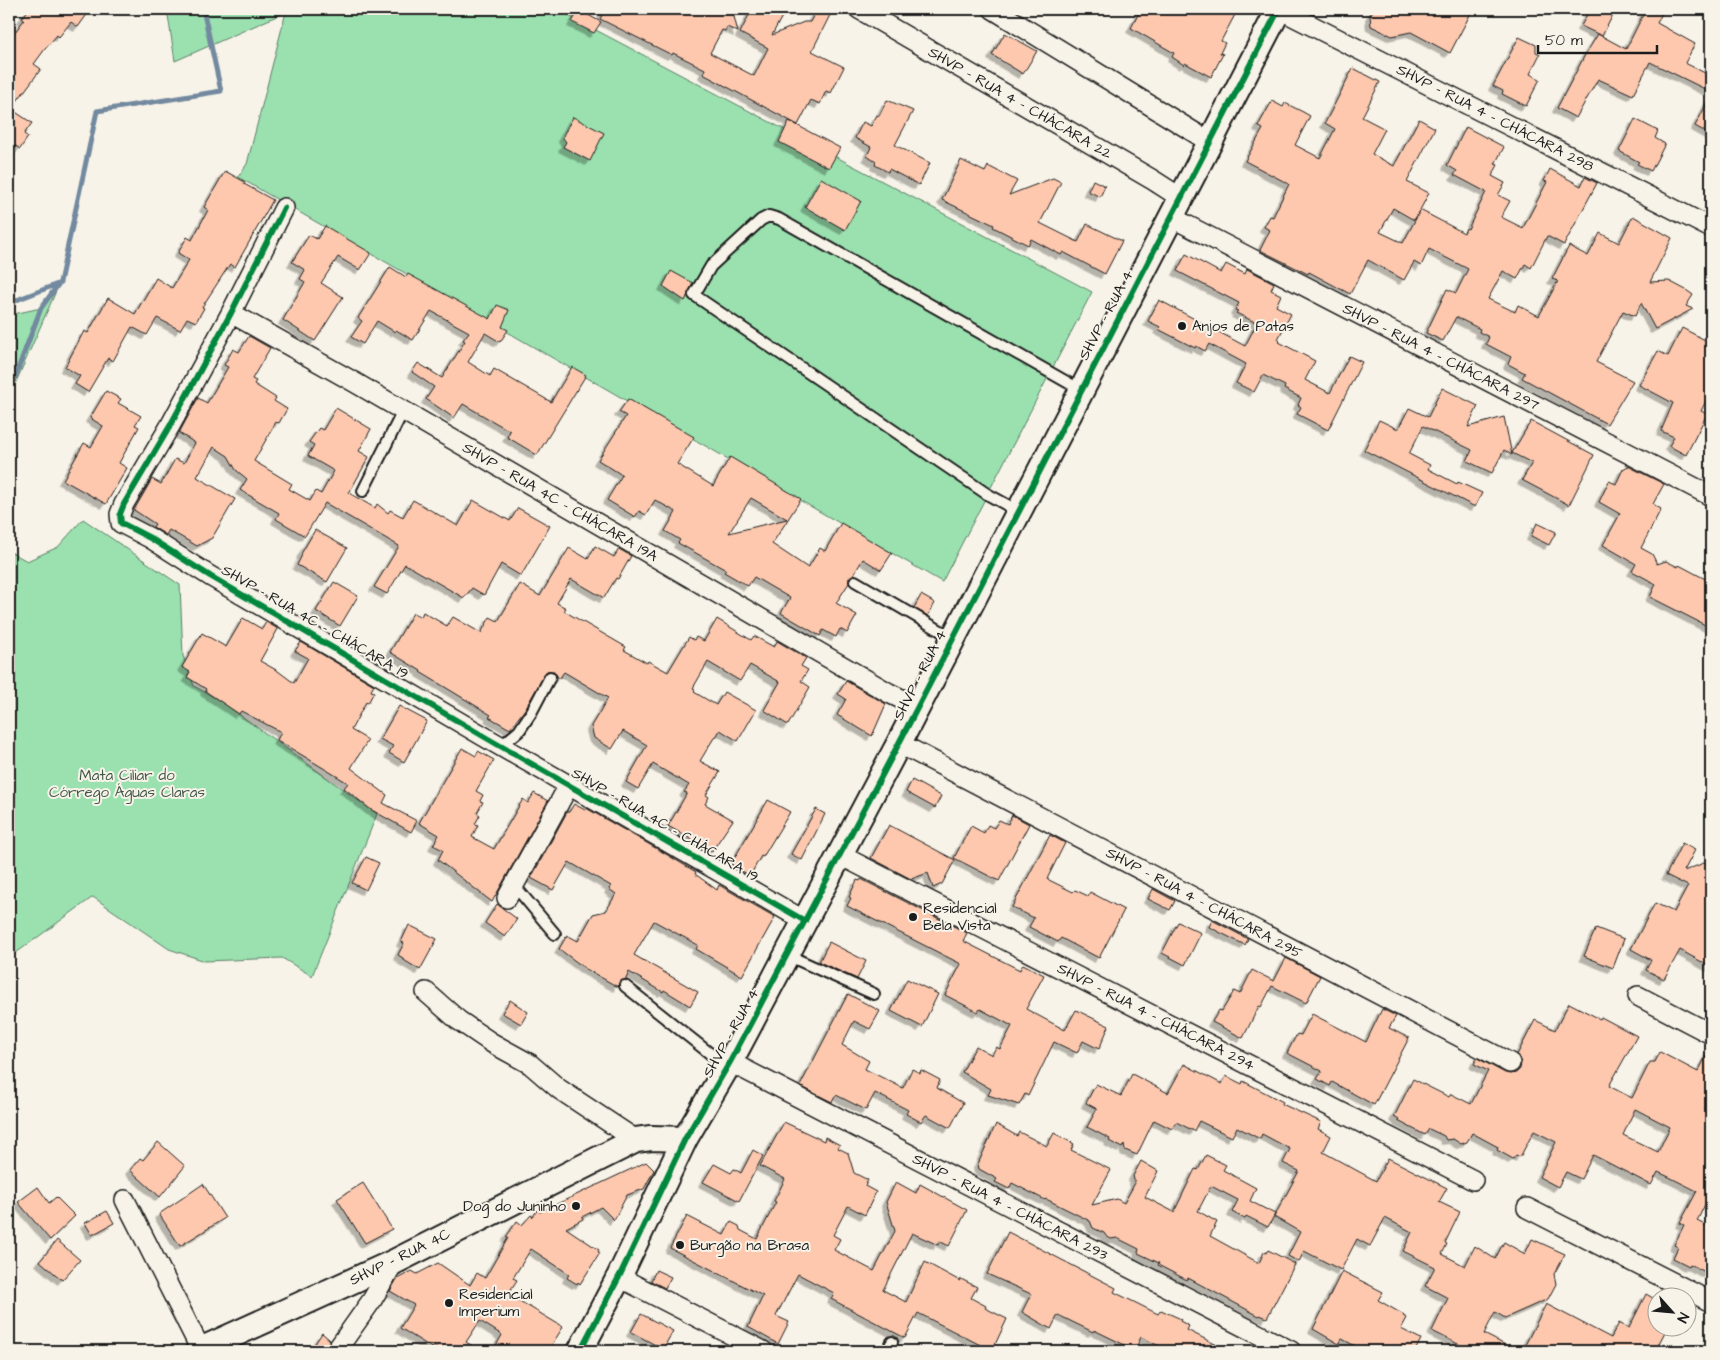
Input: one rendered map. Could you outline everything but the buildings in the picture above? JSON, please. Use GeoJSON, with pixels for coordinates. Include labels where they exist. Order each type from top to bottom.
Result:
{"type":"FeatureCollection","features":[{"type":"Feature","properties":{"kind":"street","name":"SHVP - RUA 4 - CHÁCARA 22"},"geometry":{"type":"LineString","coordinates":[[859,9],[1154,180],[1176,208]]}},
{"type":"Feature","properties":{"kind":"street"},"geometry":{"type":"LineString","coordinates":[[993,9],[1210,142]]}},
{"type":"Feature","properties":{"kind":"street","name":"SHVP - RUA 4"},"geometry":{"type":"LineString","coordinates":[[580,1351],[619,1277],[686,1138],[729,1065],[918,708],[1018,511],[1279,9]]}},
{"type":"Feature","properties":{"kind":"street","name":"SHVP - RUA 4 - CHÁCARA 298"},"geometry":{"type":"LineString","coordinates":[[1279,9],[1711,228]]}},
{"type":"Feature","properties":{"kind":"street","name":"SHVP - RUA 4C - CHÁCARA 19"},"geometry":{"type":"LineString","coordinates":[[284,208],[231,314],[124,504],[119,520],[210,576],[805,921]]}},
{"type":"Feature","properties":{"kind":"street","name":"SHVP - RUA 4 - CHÁCARA 297"},"geometry":{"type":"LineString","coordinates":[[1176,208],[1711,496]]}},
{"type":"Feature","properties":{"kind":"street","name":"SHVP - RUA 4C - CHÁCARA 19A"},"geometry":{"type":"LineString","coordinates":[[231,314],[918,708]]}},
{"type":"Feature","properties":{"kind":"street","name":"SHVP - RUA 4 - CHÁCARA 295"},"geometry":{"type":"LineString","coordinates":[[898,745],[912,750],[1510,1063]]}},
{"type":"Feature","properties":{"kind":"street"},"geometry":{"type":"LineString","coordinates":[[511,891],[569,785]]}},
{"type":"Feature","properties":{"kind":"street","name":"SHVP - RUA 4 - CHÁCARA 294"},"geometry":{"type":"LineString","coordinates":[[840,855],[1473,1180]]}},
{"type":"Feature","properties":{"kind":"street"},"geometry":{"type":"LineString","coordinates":[[426,992],[458,1020],[492,1044],[530,1064],[559,1088],[636,1140]]}},
{"type":"Feature","properties":{"kind":"street"},"geometry":{"type":"LineString","coordinates":[[1638,996],[1711,1034]]}},
{"type":"Feature","properties":{"kind":"street","name":"SHVP - RUA 4 - CHÁCARA 293"},"geometry":{"type":"LineString","coordinates":[[729,1065],[1290,1351]]}},
{"type":"Feature","properties":{"kind":"street","name":"SHVP - RUA 4C"},"geometry":{"type":"LineString","coordinates":[[199,1351],[394,1262],[636,1140],[686,1138]]}},
{"type":"Feature","properties":{"kind":"street"},"geometry":{"type":"LineString","coordinates":[[125,1200],[199,1351]]}},
{"type":"Feature","properties":{"kind":"street"},"geometry":{"type":"LineString","coordinates":[[1527,1208],[1711,1302]]}},
{"type":"Feature","properties":{"kind":"street"},"geometry":{"type":"LineString","coordinates":[[336,1351],[372,1300],[394,1262]]}},
{"type":"Feature","properties":{"kind":"street"},"geometry":{"type":"LineString","coordinates":[[619,1277],[763,1351]]}},
{"type":"Feature","properties":{"kind":"lane"},"geometry":{"type":"LineString","coordinates":[[1018,511],[988,494],[694,295],[711,266],[761,220],[768,216],[779,219],[796,228],[1081,390]]}},
{"type":"Feature","properties":{"kind":"lane"},"geometry":{"type":"LineString","coordinates":[[363,491],[403,411]]}},
{"type":"Feature","properties":{"kind":"lane"},"geometry":{"type":"LineString","coordinates":[[855,581],[953,638]]}},
{"type":"Feature","properties":{"kind":"lane"},"geometry":{"type":"LineString","coordinates":[[501,746],[519,731],[550,677]]}},
{"type":"Feature","properties":{"kind":"lane"},"geometry":{"type":"LineString","coordinates":[[511,891],[556,934]]}},
{"type":"Feature","properties":{"kind":"lane"},"geometry":{"type":"LineString","coordinates":[[787,955],[874,994]]}},
{"type":"Feature","properties":{"kind":"lane"},"geometry":{"type":"LineString","coordinates":[[625,986],[729,1065]]}},
{"type":"Feature","properties":{"kind":"green space"},"geometry":{"type":"Polygon","coordinates":[[[167,9],[556,9],[1092,292],[942,582],[238,177],[247,164],[286,12],[175,61],[167,9]]]}},
{"type":"Feature","properties":{"kind":"green space"},"geometry":{"type":"Polygon","coordinates":[[[60,282],[9,398],[9,315],[41,308],[60,282]]]}},
{"type":"Feature","properties":{"kind":"green space","name":"Mata Ciliar do Córrego Águas Claras"},"geometry":{"type":"Polygon","coordinates":[[[83,519],[180,585],[183,656],[194,686],[222,702],[377,814],[312,976],[282,958],[205,961],[169,949],[93,897],[9,958],[9,551],[27,561],[58,547],[83,519]]]}},
{"type":"Feature","properties":{"kind":"waterway"},"geometry":{"type":"LineString","coordinates":[[9,393],[41,308],[60,282],[97,111],[221,91],[203,9]]}},
{"type":"Feature","properties":{"kind":"waterway"},"geometry":{"type":"LineString","coordinates":[[9,303],[60,283]]}},
{"type":"Feature","properties":{"kind":"cycle path"},"geometry":{"type":"LineString","coordinates":[[580,1351],[619,1277],[685,1139],[730,1062],[898,745],[1279,9]]}},
{"type":"Feature","properties":{"kind":"cycle path"},"geometry":{"type":"LineString","coordinates":[[284,208],[231,313],[170,426],[124,504],[120,514],[121,523],[150,538],[210,576],[490,740],[805,921]]}},
{"type":"Feature","properties":{"kind":"place","name":"Anjos de Patas"},"geometry":{"type":"Point","coordinates":[1182,326]}},
{"type":"Feature","properties":{"kind":"place","name":"Residencial Bela Vista"},"geometry":{"type":"Point","coordinates":[913,917]}},
{"type":"Feature","properties":{"kind":"place","name":"Dog do Juninho"},"geometry":{"type":"Point","coordinates":[576,1206]}},
{"type":"Feature","properties":{"kind":"place","name":"Burgão na Brasa"},"geometry":{"type":"Point","coordinates":[680,1245]}},
{"type":"Feature","properties":{"kind":"place","name":"Residencial Imperium"},"geometry":{"type":"Point","coordinates":[449,1303]}}]}
